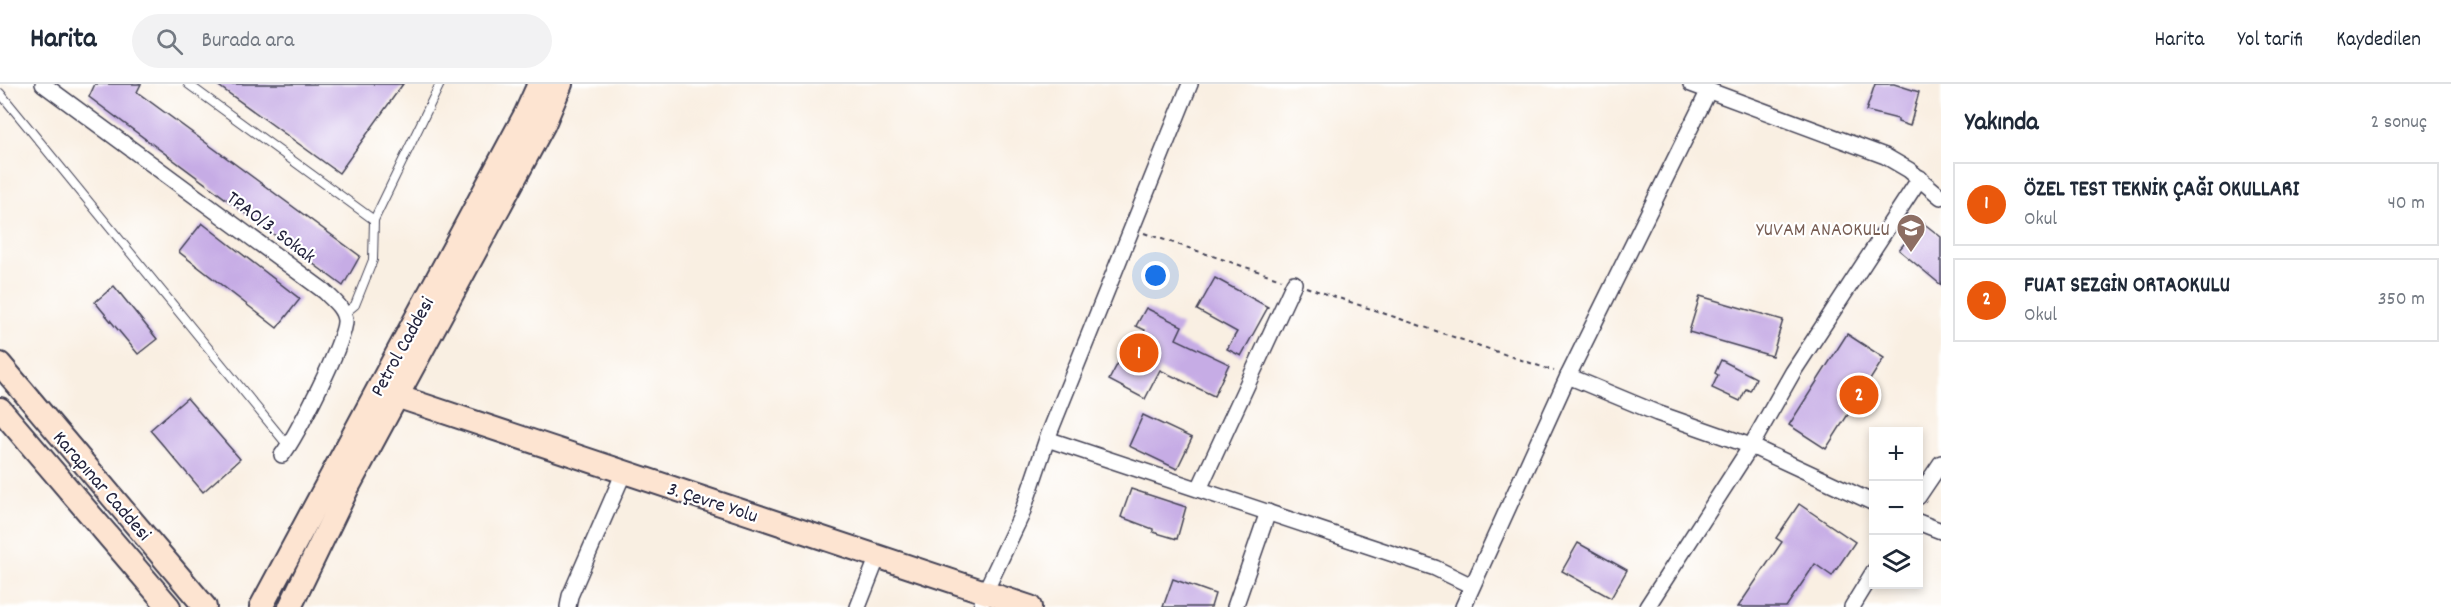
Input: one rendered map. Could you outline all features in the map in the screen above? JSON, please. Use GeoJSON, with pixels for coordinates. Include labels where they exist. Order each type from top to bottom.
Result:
{"type":"FeatureCollection","features":[{"type":"Feature","properties":{"kind":"main road","name":"Petrol Caddesi"},"geometry":{"type":"LineString","coordinates":[[261,607],[525,115],[539,84]]}},
{"type":"Feature","properties":{"kind":"main road","name":"Petrol Caddesi"},"geometry":{"type":"LineString","coordinates":[[290,607],[348,487],[544,124],[561,84]]}},
{"type":"Feature","properties":{"kind":"main road","name":"Karapınar Caddesi"},"geometry":{"type":"LineString","coordinates":[[0,364],[205,607]]}},
{"type":"Feature","properties":{"kind":"main road","name":"3. Çevre Yolu"},"geometry":{"type":"LineString","coordinates":[[396,396],[878,556],[983,600],[1030,607]]}},
{"type":"Feature","properties":{"kind":"main road","name":"Karapınar Caddesi"},"geometry":{"type":"LineString","coordinates":[[0,409],[169,607]]}},
{"type":"Feature","properties":{"kind":"street","name":"TPAO/3. Sokak"},"geometry":{"type":"LineString","coordinates":[[43,84],[324,291],[344,314]]}},
{"type":"Feature","properties":{"kind":"street"},"geometry":{"type":"LineString","coordinates":[[983,600],[1021,516],[1047,438],[1191,84]]}},
{"type":"Feature","properties":{"kind":"street"},"geometry":{"type":"LineString","coordinates":[[1691,84],[1873,150],[1898,162],[1941,197]]}},
{"type":"Feature","properties":{"kind":"street"},"geometry":{"type":"LineString","coordinates":[[1462,607],[1568,375],[1709,90]]}},
{"type":"Feature","properties":{"kind":"street"},"geometry":{"type":"LineString","coordinates":[[1647,607],[1751,446],[1793,372],[1920,178]]}},
{"type":"Feature","properties":{"kind":"street"},"geometry":{"type":"LineString","coordinates":[[1198,489],[1294,283]]}},
{"type":"Feature","properties":{"kind":"street"},"geometry":{"type":"LineString","coordinates":[[285,451],[310,407],[341,338],[346,323],[344,314]]}},
{"type":"Feature","properties":{"kind":"street"},"geometry":{"type":"LineString","coordinates":[[1568,375],[1657,413],[1751,446],[1869,501]]}},
{"type":"Feature","properties":{"kind":"street"},"geometry":{"type":"LineString","coordinates":[[1047,438],[1435,568],[1472,586]]}},
{"type":"Feature","properties":{"kind":"street"},"geometry":{"type":"LineString","coordinates":[[1923,490],[1941,463]]}},
{"type":"Feature","properties":{"kind":"street"},"geometry":{"type":"LineString","coordinates":[[568,607],[570,596],[624,472]]}},
{"type":"Feature","properties":{"kind":"street"},"geometry":{"type":"LineString","coordinates":[[1235,607],[1268,512]]}},
{"type":"Feature","properties":{"kind":"street"},"geometry":{"type":"LineString","coordinates":[[1923,524],[1941,531]]}},
{"type":"Feature","properties":{"kind":"street"},"geometry":{"type":"LineString","coordinates":[[858,607],[878,556]]}},
{"type":"Feature","properties":{"kind":"street"},"geometry":{"type":"LineString","coordinates":[[1852,607],[1869,579]]}},
{"type":"Feature","properties":{"kind":"lane"},"geometry":{"type":"LineString","coordinates":[[188,84],[374,220]]}},
{"type":"Feature","properties":{"kind":"lane"},"geometry":{"type":"LineString","coordinates":[[344,314],[355,304],[373,260],[374,220],[440,84]]}},
{"type":"Feature","properties":{"kind":"lane"},"geometry":{"type":"LineString","coordinates":[[0,93],[285,451]]}},
{"type":"Feature","properties":{"kind":"path"},"geometry":{"type":"LineString","coordinates":[[1131,228],[1568,375]]}},
{"type":"Feature","properties":{"kind":"building"},"geometry":{"type":"Polygon","coordinates":[[[95,84],[141,84],[137,92],[360,256],[343,286],[89,97],[95,84]]]}},
{"type":"Feature","properties":{"kind":"building"},"geometry":{"type":"Polygon","coordinates":[[[216,84],[403,84],[339,173],[216,84]]]}},
{"type":"Feature","properties":{"kind":"building"},"geometry":{"type":"Polygon","coordinates":[[[1875,84],[1894,84],[1919,92],[1910,126],[1898,122],[1898,119],[1866,111],[1875,84]]]}},
{"type":"Feature","properties":{"kind":"building"},"geometry":{"type":"Polygon","coordinates":[[[1922,222],[1941,237],[1941,285],[1899,250],[1922,222]]]}},
{"type":"Feature","properties":{"kind":"building"},"geometry":{"type":"Polygon","coordinates":[[[202,223],[300,299],[277,328],[179,252],[202,223]]]}},
{"type":"Feature","properties":{"kind":"building"},"geometry":{"type":"Polygon","coordinates":[[[1215,278],[1268,307],[1241,356],[1227,349],[1237,332],[1197,310],[1215,278]]]}},
{"type":"Feature","properties":{"kind":"building"},"geometry":{"type":"Polygon","coordinates":[[[114,286],[157,339],[138,354],[95,302],[114,286]]]}},
{"type":"Feature","properties":{"kind":"building"},"geometry":{"type":"Polygon","coordinates":[[[1700,296],[1783,320],[1772,356],[1689,332],[1700,296]]]}},
{"type":"Feature","properties":{"kind":"building"},"geometry":{"type":"Polygon","coordinates":[[[1146,308],[1182,326],[1176,339],[1229,364],[1214,396],[1160,370],[1145,399],[1109,380],[1118,363],[1126,367],[1145,330],[1136,326],[1146,308]]]}},
{"type":"Feature","properties":{"kind":"building"},"geometry":{"type":"Polygon","coordinates":[[[1847,334],[1884,358],[1826,449],[1789,425],[1847,334]]]}},
{"type":"Feature","properties":{"kind":"building"},"geometry":{"type":"Polygon","coordinates":[[[1721,360],[1756,378],[1750,391],[1746,389],[1740,401],[1712,388],[1721,360]]]}},
{"type":"Feature","properties":{"kind":"building"},"geometry":{"type":"Polygon","coordinates":[[[187,398],[240,459],[203,492],[150,430],[187,398]]]}},
{"type":"Feature","properties":{"kind":"building"},"geometry":{"type":"Polygon","coordinates":[[[1143,415],[1192,438],[1177,469],[1129,446],[1143,415]]]}},
{"type":"Feature","properties":{"kind":"building"},"geometry":{"type":"Polygon","coordinates":[[[1131,489],[1186,507],[1177,539],[1153,532],[1153,529],[1121,517],[1131,489]]]}},
{"type":"Feature","properties":{"kind":"building"},"geometry":{"type":"Polygon","coordinates":[[[1799,504],[1855,542],[1832,576],[1815,564],[1786,607],[1738,607],[1782,542],[1776,538],[1799,504]]]}},
{"type":"Feature","properties":{"kind":"building"},"geometry":{"type":"Polygon","coordinates":[[[1578,543],[1627,570],[1611,598],[1562,571],[1578,543]]]}},
{"type":"Feature","properties":{"kind":"building"},"geometry":{"type":"Polygon","coordinates":[[[1173,579],[1215,594],[1211,607],[1163,607],[1173,579]]]}},
{"type":"Feature","properties":{"kind":"place","name":"YUVAM ANAOKULU"},"geometry":{"type":"Point","coordinates":[1911,254]}},
{"type":"Feature","properties":{"kind":"place","name":"ÖZEL TEST TEKNİK ÇAĞI OKULLARI"},"geometry":{"type":"Point","coordinates":[1139,353]}},
{"type":"Feature","properties":{"kind":"place","name":"FUAT SEZGİN ORTAOKULU"},"geometry":{"type":"Point","coordinates":[1859,395]}}]}
